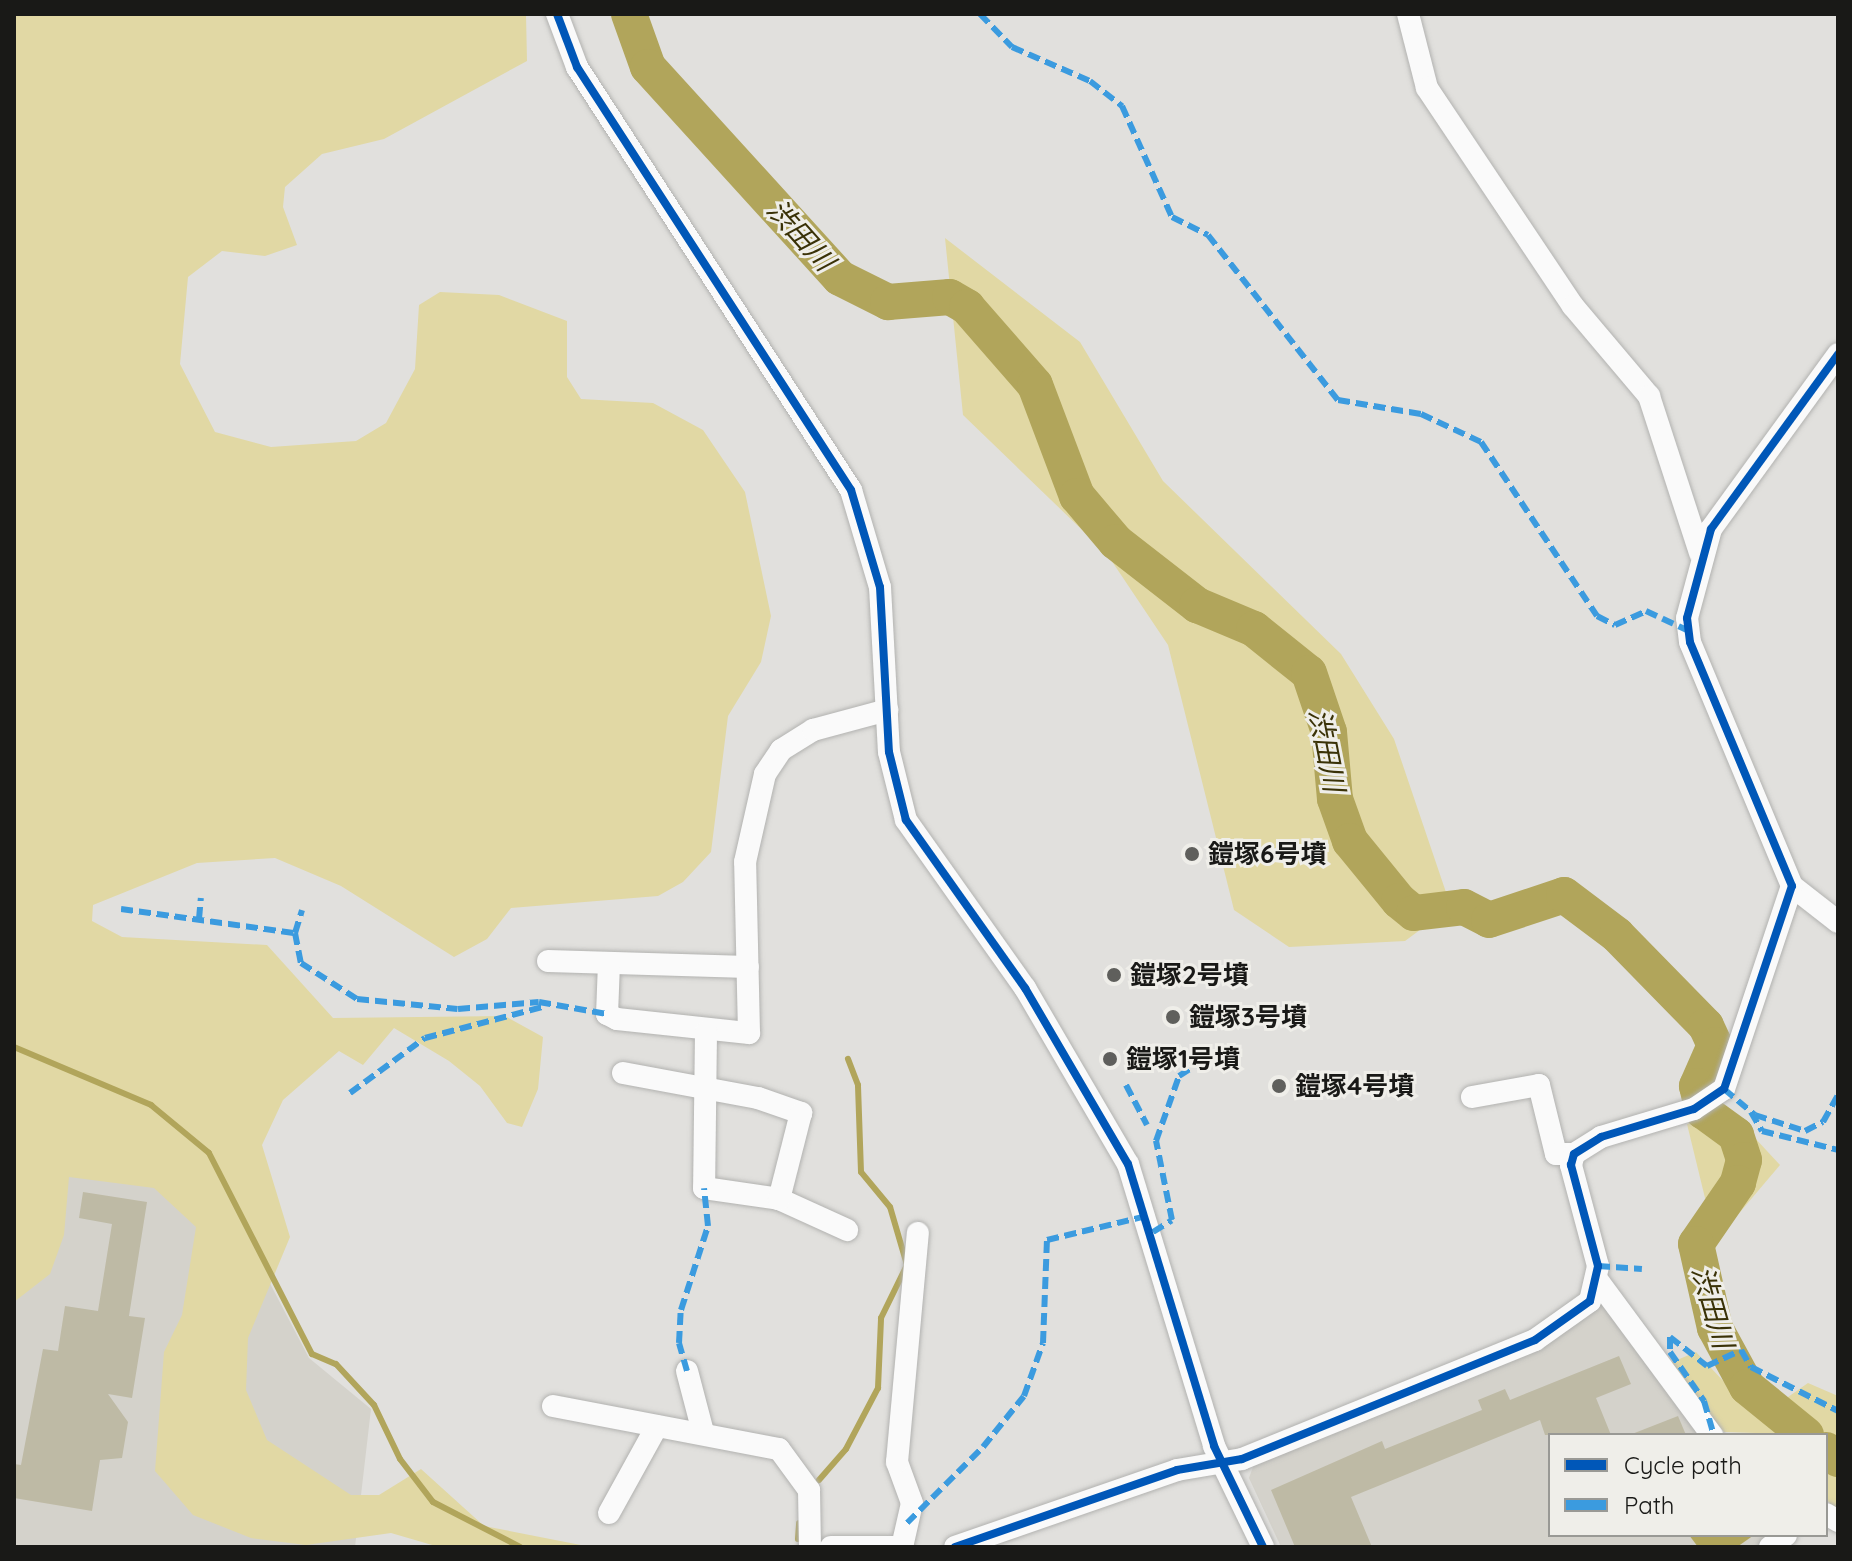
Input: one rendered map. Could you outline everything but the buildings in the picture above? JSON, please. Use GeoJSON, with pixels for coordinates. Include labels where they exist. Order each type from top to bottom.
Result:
{"type":"FeatureCollection","features":[{"type":"Feature","properties":{"kind":"street"},"geometry":{"type":"LineString","coordinates":[[557,14],[577,67],[851,490],[880,587],[892,772],[912,831],[1025,988],[1128,1164],[1223,1463],[1263,1547]]}},
{"type":"Feature","properties":{"kind":"street"},"geometry":{"type":"LineString","coordinates":[[1408,14],[1427,88],[1573,306],[1649,396],[1700,553]]}},
{"type":"Feature","properties":{"kind":"street"},"geometry":{"type":"LineString","coordinates":[[1838,354],[1786,433],[1738,484],[1700,553],[1687,618],[1690,642],[1792,886],[1838,922]]}},
{"type":"Feature","properties":{"kind":"street"},"geometry":{"type":"LineString","coordinates":[[609,963],[607,1014],[706,1032],[749,1033],[745,862],[771,761],[813,730],[887,710]]}},
{"type":"Feature","properties":{"kind":"street"},"geometry":{"type":"LineString","coordinates":[[1472,1097],[1498,1083],[1539,1085],[1556,1154],[1574,1154],[1601,1137],[1703,1105],[1724,1089],[1792,886]]}},
{"type":"Feature","properties":{"kind":"street"},"geometry":{"type":"LineString","coordinates":[[548,961],[748,967]]}},
{"type":"Feature","properties":{"kind":"street"},"geometry":{"type":"LineString","coordinates":[[706,1032],[704,1188],[779,1199],[847,1230]]}},
{"type":"Feature","properties":{"kind":"street"},"geometry":{"type":"LineString","coordinates":[[623,1073],[801,1113],[779,1199]]}},
{"type":"Feature","properties":{"kind":"street"},"geometry":{"type":"LineString","coordinates":[[1574,1154],[1571,1165],[1598,1281],[1711,1433]]}},
{"type":"Feature","properties":{"kind":"street"},"geometry":{"type":"LineString","coordinates":[[831,1547],[902,1547],[912,1503],[897,1462],[918,1233]]}},
{"type":"Feature","properties":{"kind":"street"},"geometry":{"type":"LineString","coordinates":[[955,1547],[1154,1477],[1223,1463],[1535,1340],[1590,1301],[1598,1281]]}},
{"type":"Feature","properties":{"kind":"street"},"geometry":{"type":"LineString","coordinates":[[687,1371],[703,1432]]}},
{"type":"Feature","properties":{"kind":"street"},"geometry":{"type":"LineString","coordinates":[[553,1406],[769,1445],[790,1459],[809,1490],[810,1547]]}},
{"type":"Feature","properties":{"kind":"street"},"geometry":{"type":"LineString","coordinates":[[609,1513],[657,1426]]}},
{"type":"Feature","properties":{"kind":"shaded area"},"geometry":{"type":"Polygon","coordinates":[[[14,14],[526,14],[527,61],[384,139],[322,154],[285,187],[283,207],[297,245],[265,256],[222,251],[188,277],[180,364],[215,432],[271,447],[356,441],[386,423],[415,369],[419,305],[440,292],[499,295],[567,321],[567,377],[581,399],[653,403],[703,430],[745,492],[771,616],[761,662],[728,716],[711,852],[683,882],[658,896],[511,908],[487,939],[454,957],[341,886],[275,858],[197,863],[93,905],[92,921],[122,937],[267,945],[333,1018],[505,1016],[543,1037],[538,1089],[522,1127],[507,1123],[480,1086],[449,1061],[394,1028],[363,1065],[339,1051],[283,1100],[262,1145],[290,1237],[248,1338],[246,1390],[267,1440],[351,1495],[379,1495],[421,1469],[484,1526],[591,1547],[439,1547],[391,1533],[306,1545],[251,1538],[193,1515],[155,1471],[164,1352],[182,1315],[196,1227],[154,1188],[69,1177],[64,1235],[50,1274],[14,1302],[14,14]]]}},
{"type":"Feature","properties":{"kind":"shaded area"},"geometry":{"type":"Polygon","coordinates":[[[945,238],[1080,342],[1163,481],[1341,654],[1394,739],[1451,907],[1405,941],[1289,947],[1234,910],[1168,645],[1107,554],[963,415],[945,238]]]}},
{"type":"Feature","properties":{"kind":"shaded area"},"geometry":{"type":"Polygon","coordinates":[[[1728,1109],[1780,1165],[1730,1224],[1705,1198],[1687,1124],[1728,1109]]]}},
{"type":"Feature","properties":{"kind":"shaded area"},"geometry":{"type":"Polygon","coordinates":[[[71,1149],[208,1165],[309,1358],[371,1409],[355,1547],[14,1547],[14,1274],[71,1149]]]}},
{"type":"Feature","properties":{"kind":"shaded area"},"geometry":{"type":"Polygon","coordinates":[[[1601,1302],[1698,1433],[1548,1433],[1548,1537],[1774,1537],[1760,1547],[1281,1547],[1249,1478],[1254,1464],[1601,1302]]]}},
{"type":"Feature","properties":{"kind":"shaded area"},"geometry":{"type":"Polygon","coordinates":[[[1696,1352],[1758,1418],[1808,1383],[1838,1396],[1838,1512],[1828,1501],[1828,1433],[1724,1432],[1670,1363],[1696,1352]]]}},
{"type":"Feature","properties":{"kind":"shaded area"},"geometry":{"type":"Polygon","coordinates":[[[1690,1537],[1751,1537],[1737,1547],[1698,1547],[1690,1537]]]}},
{"type":"Feature","properties":{"kind":"waterway","name":"渋田川"},"geometry":{"type":"LineString","coordinates":[[629,14],[648,67],[840,278],[888,302],[950,297],[967,307],[1035,385],[1077,496],[1116,542],[1197,605],[1254,629],[1309,673],[1329,732],[1335,799],[1350,841],[1399,901],[1414,913],[1464,907],[1489,920],[1564,895],[1617,935],[1706,1026],[1715,1045],[1697,1086],[1703,1111],[1736,1135],[1744,1160],[1738,1183],[1696,1244],[1715,1328],[1747,1387],[1804,1433]]}},
{"type":"Feature","properties":{"kind":"waterway"},"geometry":{"type":"LineString","coordinates":[[14,1047],[151,1105],[209,1153],[312,1354],[336,1364],[374,1405],[400,1459],[433,1502],[520,1547]]}},
{"type":"Feature","properties":{"kind":"waterway"},"geometry":{"type":"LineString","coordinates":[[819,1480],[846,1449],[878,1388],[881,1318],[907,1265],[890,1207],[861,1172],[858,1085],[848,1059]]}},
{"type":"Feature","properties":{"kind":"waterway","name":"渋田川"},"geometry":{"type":"LineString","coordinates":[[1828,1452],[1838,1459]]}},
{"type":"Feature","properties":{"kind":"waterway"},"geometry":{"type":"LineString","coordinates":[[798,1539],[799,1523]]}},
{"type":"Feature","properties":{"kind":"marked path"},"geometry":{"type":"LineString","coordinates":[[980,14],[1012,47],[1090,81],[1122,106],[1172,217],[1208,235],[1338,400],[1421,414],[1481,442],[1597,616],[1615,625],[1646,611],[1687,630]]}},
{"type":"Feature","properties":{"kind":"marked path"},"geometry":{"type":"LineString","coordinates":[[199,919],[201,898]]}},
{"type":"Feature","properties":{"kind":"marked path"},"geometry":{"type":"LineString","coordinates":[[121,909],[295,933],[301,963],[357,999],[458,1009],[539,1002],[607,1014]]}},
{"type":"Feature","properties":{"kind":"marked path"},"geometry":{"type":"LineString","coordinates":[[295,933],[302,910]]}},
{"type":"Feature","properties":{"kind":"marked path"},"geometry":{"type":"LineString","coordinates":[[350,1093],[425,1038],[542,1007]]}},
{"type":"Feature","properties":{"kind":"marked path"},"geometry":{"type":"LineString","coordinates":[[1153,1232],[1172,1220],[1156,1141],[1179,1076],[1199,1063],[1240,1057]]}},
{"type":"Feature","properties":{"kind":"marked path"},"geometry":{"type":"LineString","coordinates":[[1126,1085],[1147,1125]]}},
{"type":"Feature","properties":{"kind":"marked path"},"geometry":{"type":"LineString","coordinates":[[1724,1089],[1755,1115],[1805,1131],[1823,1122],[1838,1095]]}},
{"type":"Feature","properties":{"kind":"marked path"},"geometry":{"type":"LineString","coordinates":[[1751,1112],[1762,1131],[1838,1150]]}},
{"type":"Feature","properties":{"kind":"marked path"},"geometry":{"type":"LineString","coordinates":[[687,1371],[679,1343],[681,1310],[708,1226],[704,1188]]}},
{"type":"Feature","properties":{"kind":"marked path"},"geometry":{"type":"LineString","coordinates":[[907,1523],[983,1447],[1024,1396],[1043,1343],[1047,1240],[1147,1216]]}},
{"type":"Feature","properties":{"kind":"marked path"},"geometry":{"type":"LineString","coordinates":[[1598,1266],[1642,1269]]}},
{"type":"Feature","properties":{"kind":"marked path"},"geometry":{"type":"LineString","coordinates":[[1670,1337],[1707,1366],[1741,1350],[1751,1367],[1838,1411]]}},
{"type":"Feature","properties":{"kind":"marked path"},"geometry":{"type":"LineString","coordinates":[[1670,1337],[1670,1352],[1704,1401],[1713,1433]]}},
{"type":"Feature","properties":{"kind":"cycle path"},"geometry":{"type":"LineString","coordinates":[[557,14],[577,67],[851,490],[880,587],[889,752],[906,820],[1025,988],[1128,1164],[1214,1446],[1263,1547]]}},
{"type":"Feature","properties":{"kind":"cycle path"},"geometry":{"type":"LineString","coordinates":[[955,1547],[1177,1470],[1242,1459],[1535,1340],[1590,1301],[1598,1266],[1571,1165],[1574,1154],[1601,1137],[1694,1109],[1724,1089],[1792,886],[1690,642],[1687,618],[1711,529],[1838,354]]}},
{"type":"Feature","properties":{"kind":"place","name":"鎧塚6号墳"},"geometry":{"type":"Point","coordinates":[1192,854]}},
{"type":"Feature","properties":{"kind":"place","name":"鎧塚2号墳"},"geometry":{"type":"Point","coordinates":[1114,975]}},
{"type":"Feature","properties":{"kind":"place","name":"鎧塚3号墳"},"geometry":{"type":"Point","coordinates":[1173,1017]}},
{"type":"Feature","properties":{"kind":"place","name":"鎧塚1号墳"},"geometry":{"type":"Point","coordinates":[1110,1059]}},
{"type":"Feature","properties":{"kind":"place","name":"鎧塚4号墳"},"geometry":{"type":"Point","coordinates":[1279,1086]}}]}
